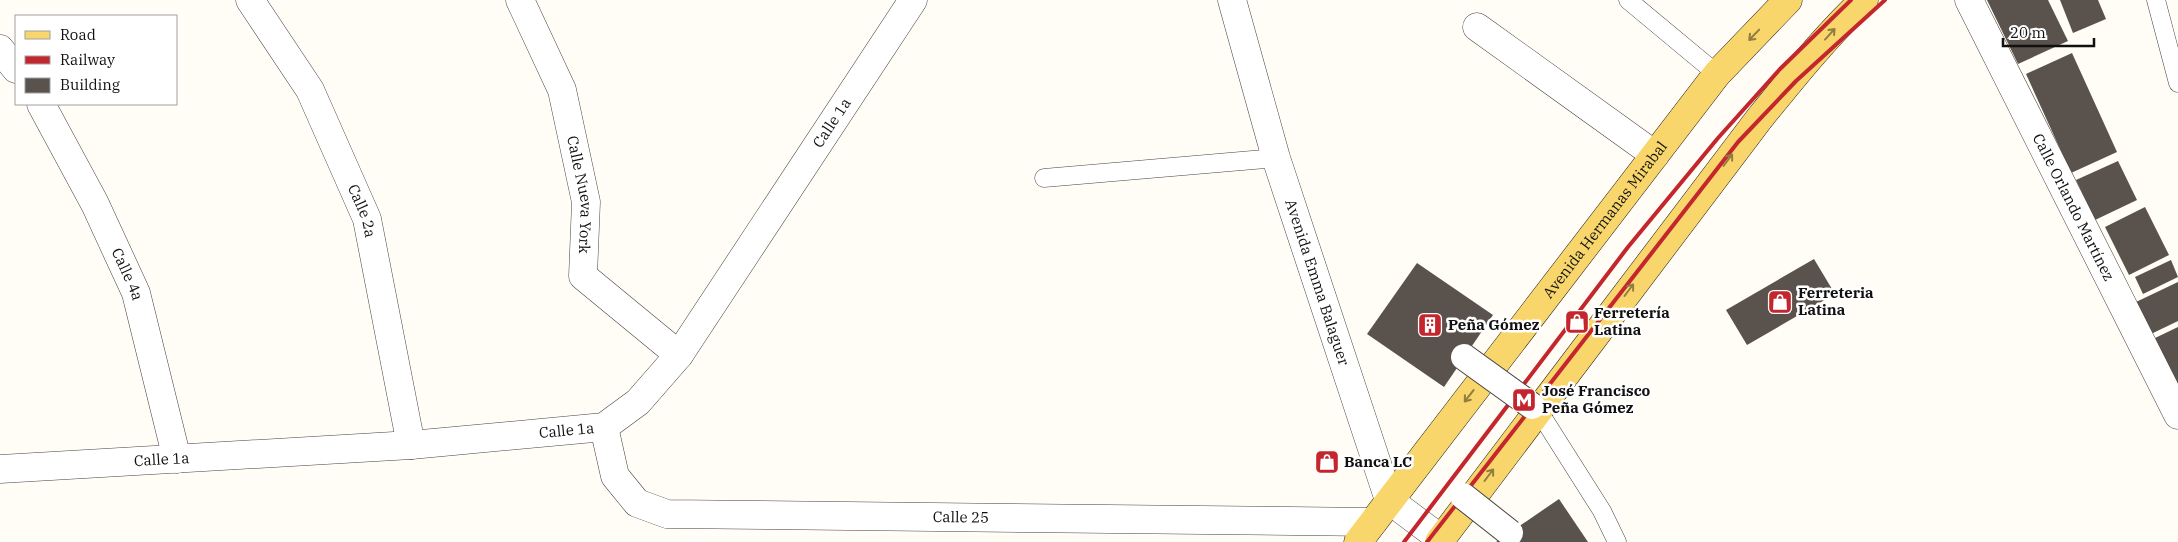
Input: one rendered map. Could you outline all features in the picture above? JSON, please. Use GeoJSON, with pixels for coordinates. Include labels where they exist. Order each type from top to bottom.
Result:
{"type":"FeatureCollection","features":[{"type":"Feature","properties":{"kind":"main road","name":"Avenida Hermanas Mirabal"},"geometry":{"type":"LineString","coordinates":[[1365,532],[1717,74],[1788,0]]}},
{"type":"Feature","properties":{"kind":"main road"},"geometry":{"type":"LineString","coordinates":[[1440,540],[1535,408],[1759,119],[1801,67],[1864,0]]}},
{"type":"Feature","properties":{"kind":"street","name":"Calle 2a"},"geometry":{"type":"LineString","coordinates":[[250,0],[310,90],[368,219],[411,445]]}},
{"type":"Feature","properties":{"kind":"street","name":"Calle Nueva York"},"geometry":{"type":"LineString","coordinates":[[520,0],[562,90],[586,202],[583,276],[679,355]]}},
{"type":"Feature","properties":{"kind":"street","name":"Calle 1a"},"geometry":{"type":"LineString","coordinates":[[0,469],[411,445],[604,427],[638,402],[679,355],[913,0]]}},
{"type":"Feature","properties":{"kind":"street","name":"Avenida Emma Balaguer"},"geometry":{"type":"LineString","coordinates":[[1232,0],[1276,158],[1389,500]]}},
{"type":"Feature","properties":{"kind":"street","name":"Calle Orlando Martínez"},"geometry":{"type":"LineString","coordinates":[[1969,0],[2178,415]]}},
{"type":"Feature","properties":{"kind":"street"},"geometry":{"type":"LineString","coordinates":[[1477,27],[1655,156]]}},
{"type":"Feature","properties":{"kind":"street"},"geometry":{"type":"LineString","coordinates":[[0,49],[15,68]]}},
{"type":"Feature","properties":{"kind":"street","name":"Calle 4a"},"geometry":{"type":"LineString","coordinates":[[42,105],[95,204],[136,293],[176,459]]}},
{"type":"Feature","properties":{"kind":"street"},"geometry":{"type":"LineString","coordinates":[[1464,357],[1535,408]]}},
{"type":"Feature","properties":{"kind":"street","name":"Calle 25"},"geometry":{"type":"LineString","coordinates":[[604,427],[615,476],[637,503],[667,514],[1365,532]]}},
{"type":"Feature","properties":{"kind":"street"},"geometry":{"type":"LineString","coordinates":[[1463,496],[1510,533]]}},
{"type":"Feature","properties":{"kind":"street"},"geometry":{"type":"LineString","coordinates":[[1389,500],[1440,540]]}},
{"type":"Feature","properties":{"kind":"lane"},"geometry":{"type":"LineString","coordinates":[[1628,0],[1717,74]]}},
{"type":"Feature","properties":{"kind":"lane"},"geometry":{"type":"LineString","coordinates":[[2156,0],[2178,83]]}},
{"type":"Feature","properties":{"kind":"lane"},"geometry":{"type":"LineString","coordinates":[[1044,178],[1276,158]]}},
{"type":"Feature","properties":{"kind":"lane"},"geometry":{"type":"LineString","coordinates":[[1535,408],[1602,511],[1617,542]]}},
{"type":"Feature","properties":{"kind":"building"},"geometry":{"type":"Polygon","coordinates":[[[1987,0],[2048,0],[2068,41],[2018,64],[1987,0]]]}},
{"type":"Feature","properties":{"kind":"building"},"geometry":{"type":"Polygon","coordinates":[[[2060,0],[2098,0],[2106,19],[2073,33],[2060,0]]]}},
{"type":"Feature","properties":{"kind":"building"},"geometry":{"type":"Polygon","coordinates":[[[2072,53],[2117,152],[2071,173],[2026,74],[2072,53]]]}},
{"type":"Feature","properties":{"kind":"building"},"geometry":{"type":"Polygon","coordinates":[[[2118,161],[2137,200],[2095,220],[2076,180],[2118,161]]]}},
{"type":"Feature","properties":{"kind":"building"},"geometry":{"type":"Polygon","coordinates":[[[2145,207],[2169,255],[2129,275],[2105,227],[2145,207]]]}},
{"type":"Feature","properties":{"kind":"building","name":"Ferreteria Latina"},"geometry":{"type":"Polygon","coordinates":[[[1814,259],[1835,294],[1747,345],[1726,310],[1814,259]]]}},
{"type":"Feature","properties":{"kind":"building"},"geometry":{"type":"Polygon","coordinates":[[[2171,260],[2178,277],[2143,294],[2135,277],[2171,260]]]}},
{"type":"Feature","properties":{"kind":"building","name":"Peña Gómez"},"geometry":{"type":"Polygon","coordinates":[[[1417,263],[1493,315],[1444,387],[1367,334],[1417,263]]]}},
{"type":"Feature","properties":{"kind":"building"},"geometry":{"type":"Polygon","coordinates":[[[2178,282],[2178,321],[2151,334],[2136,302],[2178,282]]]}},
{"type":"Feature","properties":{"kind":"building"},"geometry":{"type":"Polygon","coordinates":[[[2178,327],[2178,393],[2153,339],[2178,327]]]}},
{"type":"Feature","properties":{"kind":"building","name":"Banca LC"},"geometry":{"type":"Polygon","coordinates":[[[1335,453],[1338,467],[1319,471],[1316,457],[1335,453]]]}},
{"type":"Feature","properties":{"kind":"building"},"geometry":{"type":"Polygon","coordinates":[[[1559,499],[1588,542],[1496,542],[1559,499]]]}},
{"type":"Feature","properties":{"kind":"railway"},"geometry":{"type":"LineString","coordinates":[[1404,542],[1628,247],[1718,138],[1780,69],[1851,0]]}},
{"type":"Feature","properties":{"kind":"railway"},"geometry":{"type":"LineString","coordinates":[[1427,542],[1738,142],[1796,81],[1885,0]]}},
{"type":"Feature","properties":{"kind":"place","name":"Ferreteria Latina"},"geometry":{"type":"Point","coordinates":[1780,302]}},
{"type":"Feature","properties":{"kind":"place","name":"Ferretería Latina"},"geometry":{"type":"Point","coordinates":[1577,322]}},
{"type":"Feature","properties":{"kind":"place","name":"Peña Gómez"},"geometry":{"type":"Point","coordinates":[1430,325]}},
{"type":"Feature","properties":{"kind":"place","name":"José Francisco Peña Gómez"},"geometry":{"type":"Point","coordinates":[1524,400]}},
{"type":"Feature","properties":{"kind":"place","name":"Banca LC"},"geometry":{"type":"Point","coordinates":[1327,462]}}]}
